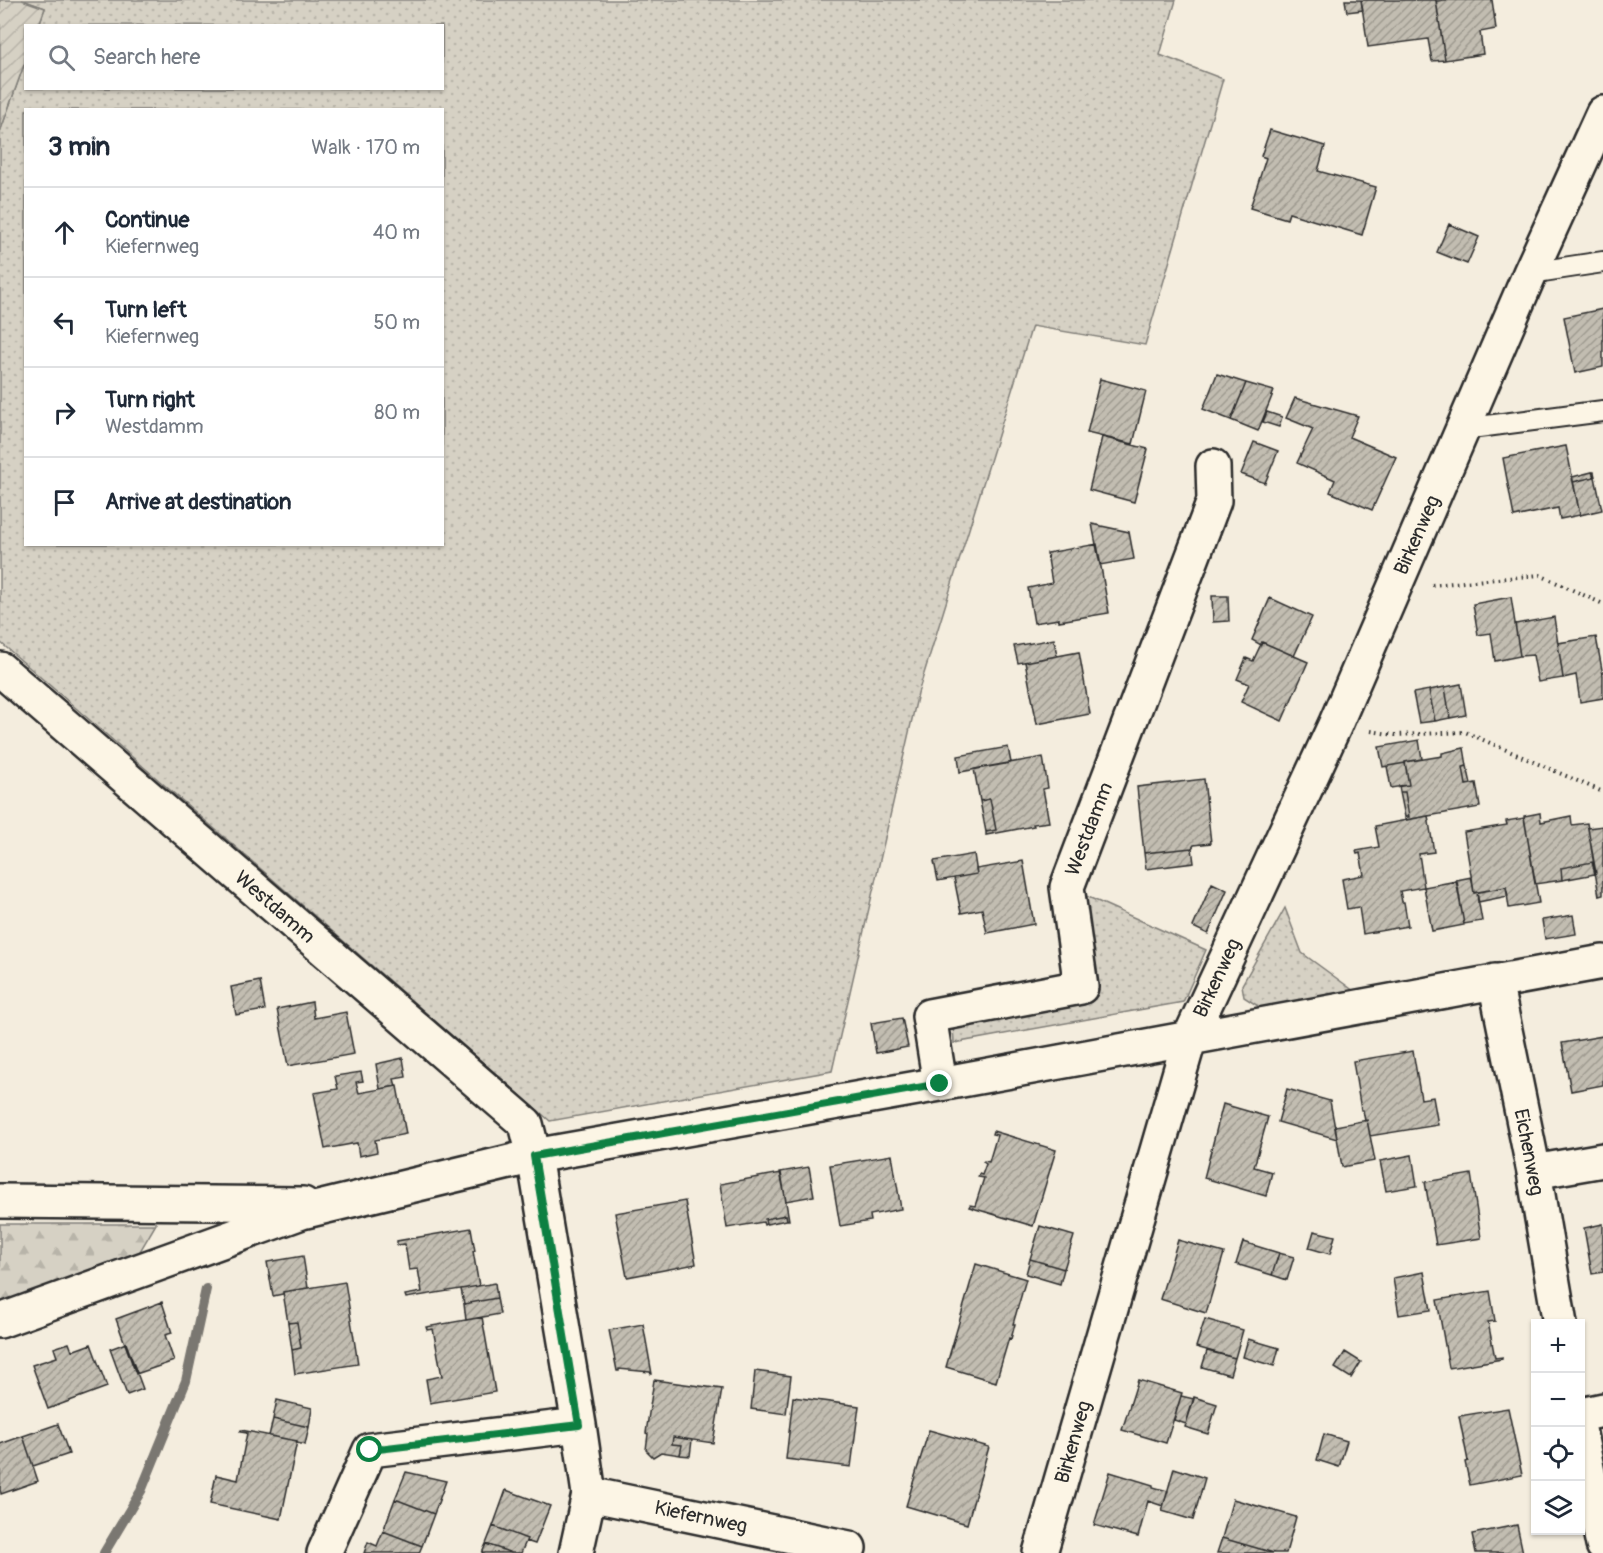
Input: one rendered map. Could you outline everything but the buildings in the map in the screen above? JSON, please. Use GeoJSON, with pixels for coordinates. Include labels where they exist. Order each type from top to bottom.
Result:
{"type":"FeatureCollection","features":[{"type":"Feature","properties":{"kind":"street","name":"Birkenweg"},"geometry":{"type":"LineString","coordinates":[[1040,1553],[1190,1037],[1335,725],[1530,273],[1603,113]]}},
{"type":"Feature","properties":{"kind":"street","name":"Westdamm"},"geometry":{"type":"LineString","coordinates":[[940,1084],[929,1016],[1081,987],[1067,887],[1214,501],[1214,466]]}},
{"type":"Feature","properties":{"kind":"street","name":"Westdamm"},"geometry":{"type":"LineString","coordinates":[[0,669],[526,1124],[534,1156]]}},
{"type":"Feature","properties":{"kind":"street"},"geometry":{"type":"LineString","coordinates":[[0,1321],[302,1212],[534,1156],[1603,962]]}},
{"type":"Feature","properties":{"kind":"street","name":"Eichenweg"},"geometry":{"type":"LineString","coordinates":[[1496,981],[1534,1172],[1559,1319]]}},
{"type":"Feature","properties":{"kind":"street"},"geometry":{"type":"LineString","coordinates":[[534,1156],[589,1494],[576,1553]]}},
{"type":"Feature","properties":{"kind":"street"},"geometry":{"type":"LineString","coordinates":[[1534,1172],[1603,1160]]}},
{"type":"Feature","properties":{"kind":"street"},"geometry":{"type":"LineString","coordinates":[[0,1201],[335,1204]]}},
{"type":"Feature","properties":{"kind":"street"},"geometry":{"type":"LineString","coordinates":[[1585,1414],[1603,1410]]}},
{"type":"Feature","properties":{"kind":"street"},"geometry":{"type":"LineString","coordinates":[[324,1553],[370,1450],[579,1425]]}},
{"type":"Feature","properties":{"kind":"street"},"geometry":{"type":"LineString","coordinates":[[1585,1454],[1603,1545]]}},
{"type":"Feature","properties":{"kind":"street","name":"Kiefernweg"},"geometry":{"type":"LineString","coordinates":[[589,1494],[849,1548]]}},
{"type":"Feature","properties":{"kind":"lane"},"geometry":{"type":"LineString","coordinates":[[1530,273],[1603,262]]}},
{"type":"Feature","properties":{"kind":"lane"},"geometry":{"type":"LineString","coordinates":[[1463,429],[1603,411]]}},
{"type":"Feature","properties":{"kind":"path"},"geometry":{"type":"LineString","coordinates":[[1393,589],[1540,575],[1603,604]]}},
{"type":"Feature","properties":{"kind":"path"},"geometry":{"type":"LineString","coordinates":[[1335,725],[1395,735],[1465,732],[1603,792]]}},
{"type":"Feature","properties":{"kind":"green space"},"geometry":{"type":"Polygon","coordinates":[[[0,0],[22,0],[45,8],[39,24],[24,24],[24,65],[0,132],[0,0]]]}},
{"type":"Feature","properties":{"kind":"green space"},"geometry":{"type":"Polygon","coordinates":[[[22,0],[1176,0],[1160,55],[1223,79],[1145,345],[1032,326],[918,693],[832,1071],[550,1121],[0,642],[0,132],[24,65],[24,90],[444,90],[444,24],[39,24],[45,8],[22,0]]]}},
{"type":"Feature","properties":{"kind":"green space"},"geometry":{"type":"Polygon","coordinates":[[[1086,896],[1206,950],[1183,1002],[954,1043],[953,1025],[1095,999],[1086,896]]]}},
{"type":"Feature","properties":{"kind":"green space"},"geometry":{"type":"Polygon","coordinates":[[[1285,908],[1302,953],[1354,991],[1261,1008],[1244,997],[1242,985],[1285,908]]]}},
{"type":"Feature","properties":{"kind":"green space"},"geometry":{"type":"Polygon","coordinates":[[[0,1224],[156,1224],[139,1253],[0,1303],[0,1224]]]}},
{"type":"Feature","properties":{"kind":"waterway"},"geometry":{"type":"LineString","coordinates":[[104,1553],[141,1491],[186,1381],[206,1289]]}},
{"type":"Feature","properties":{"kind":"route"},"geometry":{"type":"LineString","coordinates":[[370,1450],[579,1425],[534,1156],[940,1084]]}}]}
